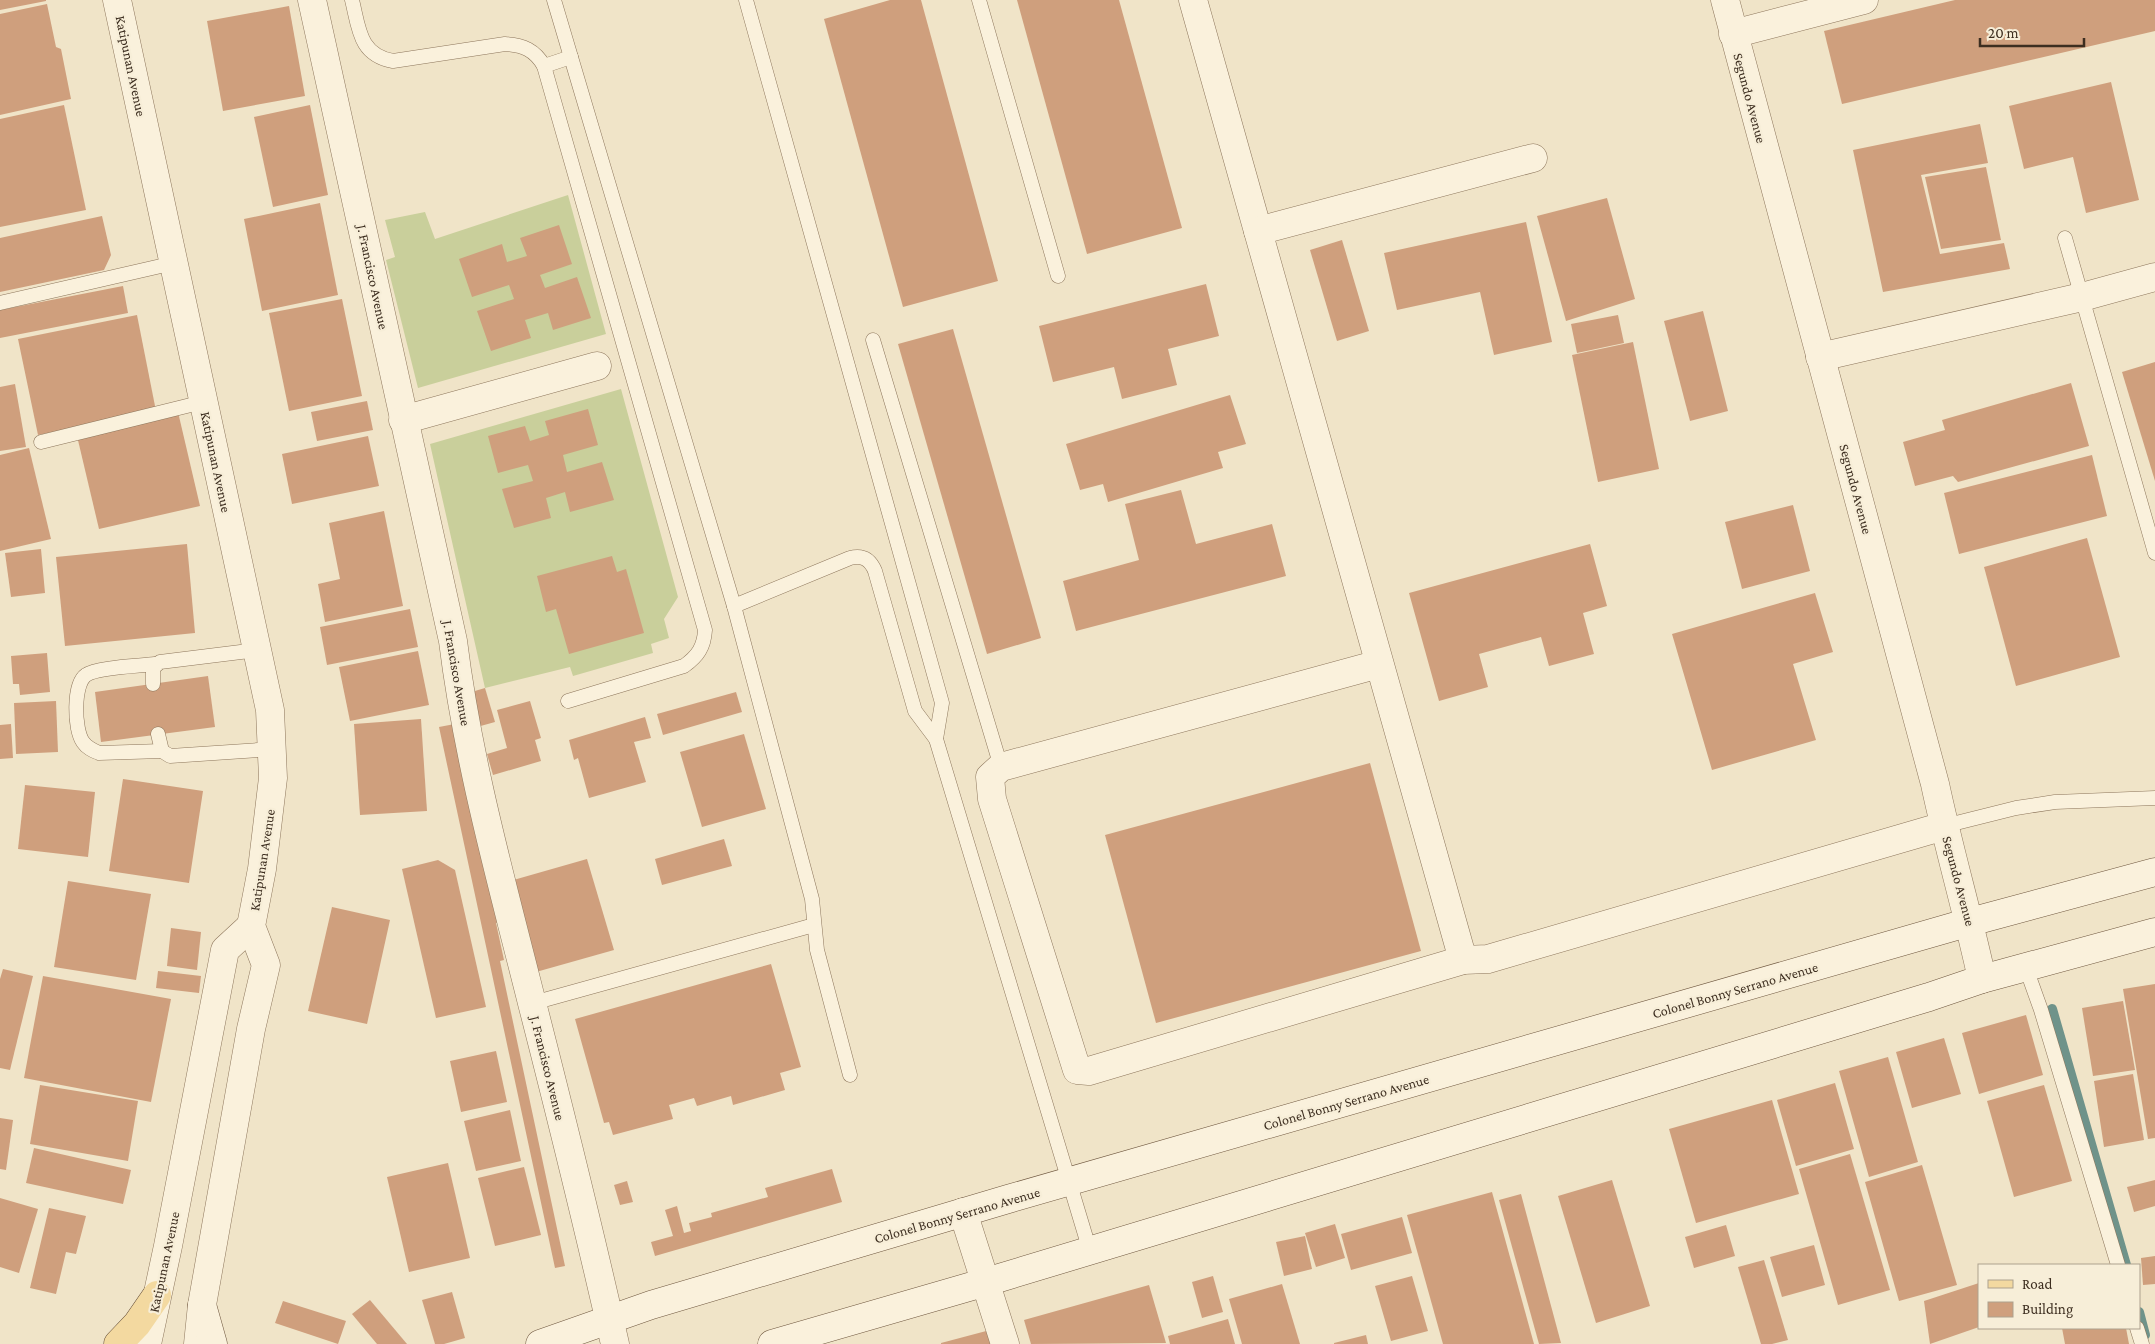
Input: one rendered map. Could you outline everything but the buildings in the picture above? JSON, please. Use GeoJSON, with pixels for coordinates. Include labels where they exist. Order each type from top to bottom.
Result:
{"type":"FeatureCollection","features":[{"type":"Feature","properties":{"kind":"main road"},"geometry":{"type":"LineString","coordinates":[[118,1344],[137,1324],[157,1295]]}},
{"type":"Feature","properties":{"kind":"street","name":"Katipunan Avenue"},"geometry":{"type":"LineString","coordinates":[[117,0],[270,710],[273,749],[273,778],[268,821],[251,926],[266,965],[251,1029],[202,1305],[198,1344]]}},
{"type":"Feature","properties":{"kind":"street","name":"J. Francisco Avenue"},"geometry":{"type":"LineString","coordinates":[[312,0],[453,641],[460,694],[495,856],[612,1331]]}},
{"type":"Feature","properties":{"kind":"street"},"geometry":{"type":"LineString","coordinates":[[1193,0],[1463,960]]}},
{"type":"Feature","properties":{"kind":"street","name":"Segundo Avenue"},"geometry":{"type":"LineString","coordinates":[[1725,0],[1935,784],[1944,826],[1970,922],[1982,979]]}},
{"type":"Feature","properties":{"kind":"street"},"geometry":{"type":"LineString","coordinates":[[1733,34],[1864,0]]}},
{"type":"Feature","properties":{"kind":"street"},"geometry":{"type":"LineString","coordinates":[[1258,231],[1532,158]]}},
{"type":"Feature","properties":{"kind":"street"},"geometry":{"type":"LineString","coordinates":[[1820,357],[2082,297],[2155,277]]}},
{"type":"Feature","properties":{"kind":"street"},"geometry":{"type":"LineString","coordinates":[[403,420],[596,366]]}},
{"type":"Feature","properties":{"kind":"street"},"geometry":{"type":"LineString","coordinates":[[1379,664],[1001,766],[990,777],[992,799],[1077,1070],[1089,1071],[1463,960],[1488,960],[1944,826]]}},
{"type":"Feature","properties":{"kind":"street","name":"Colonel Bonny Serrano Avenue"},"geometry":{"type":"LineString","coordinates":[[540,1344],[612,1331],[963,1212],[1970,922],[2155,872]]}},
{"type":"Feature","properties":{"kind":"street","name":"Katipunan Avenue"},"geometry":{"type":"LineString","coordinates":[[147,1344],[225,950],[251,926]]}},
{"type":"Feature","properties":{"kind":"street"},"geometry":{"type":"LineString","coordinates":[[772,1344],[1090,1251],[1910,1003],[1982,979],[2155,932]]}},
{"type":"Feature","properties":{"kind":"street"},"geometry":{"type":"LineString","coordinates":[[963,1212],[1005,1344]]}},
{"type":"Feature","properties":{"kind":"street"},"geometry":{"type":"LineString","coordinates":[[202,1305],[213,1344]]}},
{"type":"Feature","properties":{"kind":"lane"},"geometry":{"type":"LineString","coordinates":[[352,0],[364,44],[376,56],[384,59],[393,61],[515,44],[524,46],[532,51],[544,66],[705,630],[700,652],[684,666],[568,700]]}},
{"type":"Feature","properties":{"kind":"lane"},"geometry":{"type":"LineString","coordinates":[[554,0],[734,606],[812,899],[817,950],[850,1075]]}},
{"type":"Feature","properties":{"kind":"lane"},"geometry":{"type":"LineString","coordinates":[[746,0],[942,703],[936,739]]}},
{"type":"Feature","properties":{"kind":"lane"},"geometry":{"type":"LineString","coordinates":[[979,0],[1058,276]]}},
{"type":"Feature","properties":{"kind":"lane"},"geometry":{"type":"LineString","coordinates":[[544,66],[571,57]]}},
{"type":"Feature","properties":{"kind":"lane"},"geometry":{"type":"LineString","coordinates":[[2065,238],[2155,553]]}},
{"type":"Feature","properties":{"kind":"lane"},"geometry":{"type":"LineString","coordinates":[[0,304],[174,263]]}},
{"type":"Feature","properties":{"kind":"lane"},"geometry":{"type":"LineString","coordinates":[[873,340],[1001,766]]}},
{"type":"Feature","properties":{"kind":"lane"},"geometry":{"type":"LineString","coordinates":[[41,442],[204,402]]}},
{"type":"Feature","properties":{"kind":"lane"},"geometry":{"type":"LineString","coordinates":[[734,606],[850,558],[858,556],[866,558],[872,563],[915,711],[936,739],[1090,1251]]}},
{"type":"Feature","properties":{"kind":"lane"},"geometry":{"type":"LineString","coordinates":[[257,650],[102,670],[86,675],[80,684],[76,725],[82,740],[90,749],[99,753],[162,751],[170,756],[273,749]]}},
{"type":"Feature","properties":{"kind":"lane"},"geometry":{"type":"LineString","coordinates":[[153,684],[153,668],[156,664]]}},
{"type":"Feature","properties":{"kind":"lane"},"geometry":{"type":"LineString","coordinates":[[158,734],[162,751]]}},
{"type":"Feature","properties":{"kind":"lane"},"geometry":{"type":"LineString","coordinates":[[1944,826],[2016,808],[2055,802],[2155,798]]}},
{"type":"Feature","properties":{"kind":"lane"},"geometry":{"type":"LineString","coordinates":[[532,1003],[814,926]]}},
{"type":"Feature","properties":{"kind":"lane"},"geometry":{"type":"LineString","coordinates":[[2026,968],[2041,1010],[2118,1264]]}},
{"type":"Feature","properties":{"kind":"lane"},"geometry":{"type":"LineString","coordinates":[[2137,1329],[2142,1344]]}},
{"type":"Feature","properties":{"kind":"green space"},"geometry":{"type":"Polygon","coordinates":[[[568,195],[606,334],[418,388],[386,260],[395,257],[385,220],[425,212],[435,239],[568,195]]]}},
{"type":"Feature","properties":{"kind":"green space"},"geometry":{"type":"Polygon","coordinates":[[[621,389],[678,597],[664,619],[669,638],[651,644],[653,653],[573,676],[570,667],[485,688],[430,444],[621,389]]]}},
{"type":"Feature","properties":{"kind":"waterway"},"geometry":{"type":"LineString","coordinates":[[2052,1009],[2126,1264]]}},
{"type":"Feature","properties":{"kind":"waterway"},"geometry":{"type":"LineString","coordinates":[[2140,1316],[2145,1335]]}}]}
